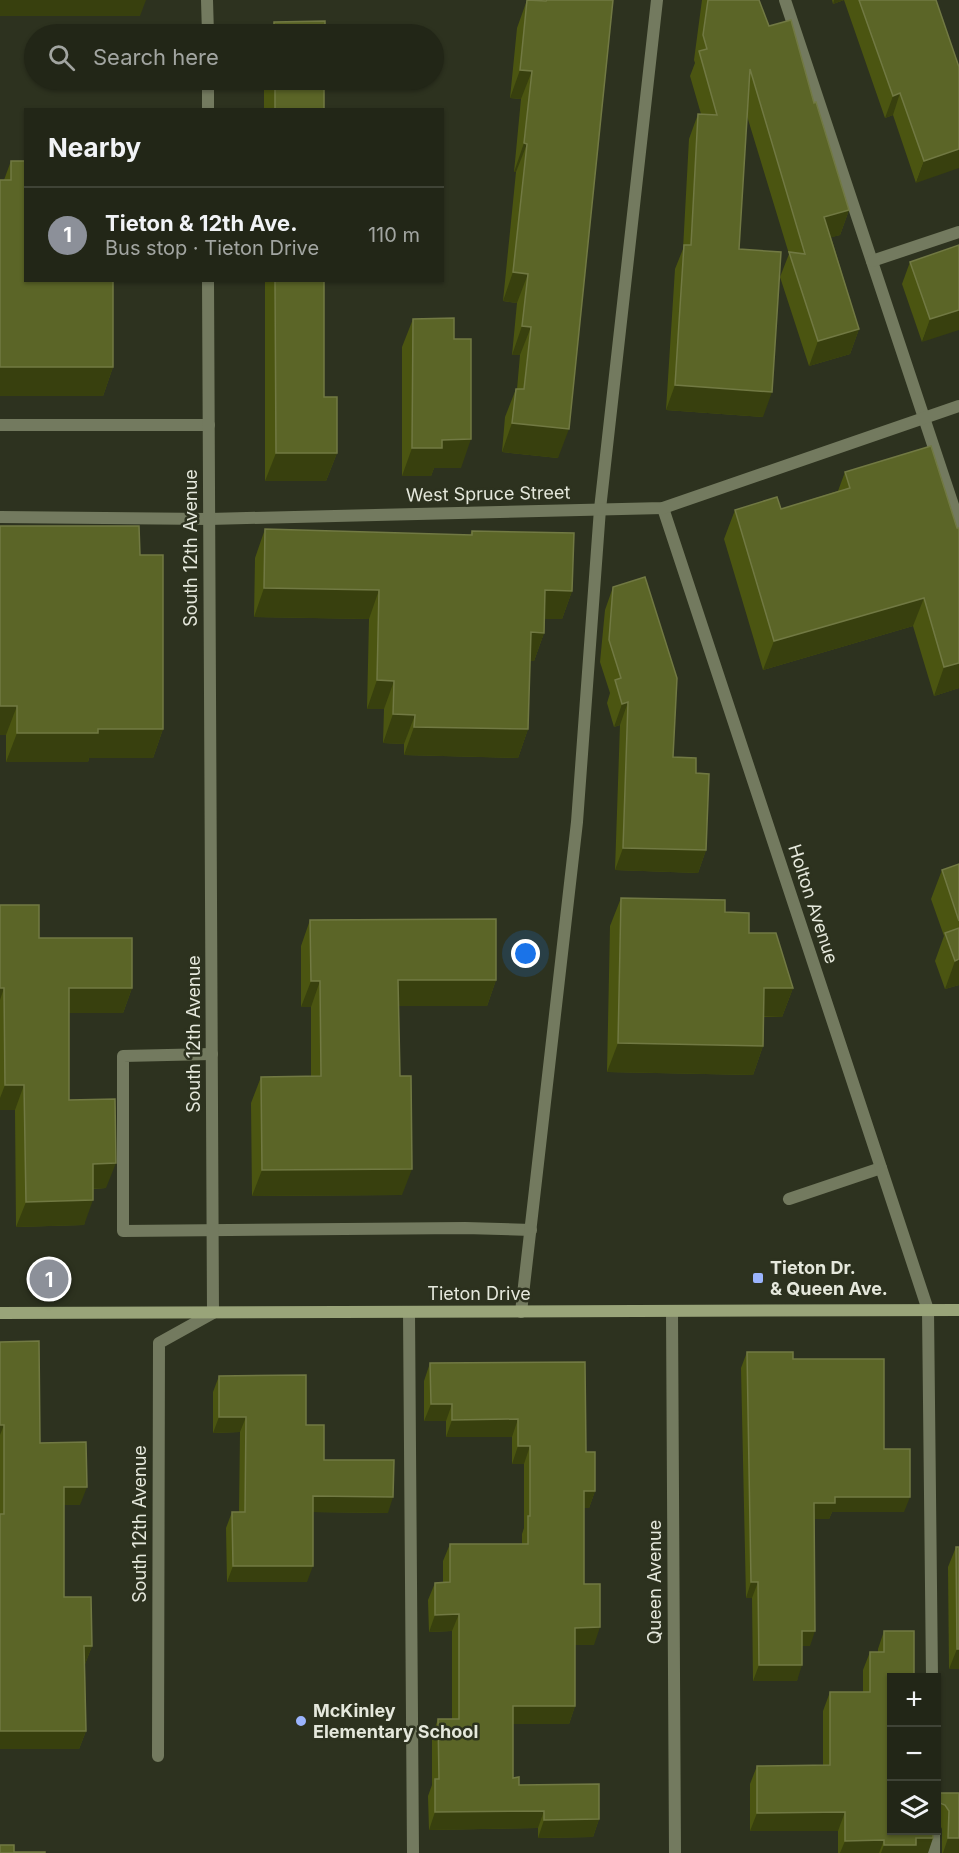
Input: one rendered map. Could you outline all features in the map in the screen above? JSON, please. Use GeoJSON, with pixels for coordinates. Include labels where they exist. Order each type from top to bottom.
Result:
{"type":"FeatureCollection","features":[{"type":"Feature","properties":{"kind":"main road","name":"Tieton Drive"},"geometry":{"type":"LineString","coordinates":[[0,1313],[959,1310]]}},
{"type":"Feature","properties":{"kind":"street"},"geometry":{"type":"LineString","coordinates":[[207,0],[208,24]]}},
{"type":"Feature","properties":{"kind":"street"},"geometry":{"type":"LineString","coordinates":[[521,1312],[577,822],[600,510],[657,0]]}},
{"type":"Feature","properties":{"kind":"street"},"geometry":{"type":"LineString","coordinates":[[785,0],[959,523]]}},
{"type":"Feature","properties":{"kind":"street"},"geometry":{"type":"LineString","coordinates":[[208,90],[208,108]]}},
{"type":"Feature","properties":{"kind":"street"},"geometry":{"type":"LineString","coordinates":[[872,261],[959,232]]}},
{"type":"Feature","properties":{"kind":"street","name":"South 12th Avenue"},"geometry":{"type":"LineString","coordinates":[[158,1756],[159,1343],[213,1312],[208,282]]}},
{"type":"Feature","properties":{"kind":"street","name":"West Spruce Street"},"geometry":{"type":"LineString","coordinates":[[0,516],[209,519],[663,508],[959,406]]}},
{"type":"Feature","properties":{"kind":"street"},"geometry":{"type":"LineString","coordinates":[[0,425],[209,425]]}},
{"type":"Feature","properties":{"kind":"street","name":"Holton Avenue"},"geometry":{"type":"LineString","coordinates":[[663,508],[928,1310],[932,1673]]}},
{"type":"Feature","properties":{"kind":"street"},"geometry":{"type":"LineString","coordinates":[[212,1054],[123,1056],[123,1231],[465,1228],[531,1230]]}},
{"type":"Feature","properties":{"kind":"street"},"geometry":{"type":"LineString","coordinates":[[789,1199],[881,1168]]}},
{"type":"Feature","properties":{"kind":"street","name":"Queen Avenue"},"geometry":{"type":"LineString","coordinates":[[672,1311],[675,1853]]}},
{"type":"Feature","properties":{"kind":"street"},"geometry":{"type":"LineString","coordinates":[[409,1312],[413,1853]]}},
{"type":"Feature","properties":{"kind":"street"},"geometry":{"type":"LineString","coordinates":[[934,1835],[934,1853]]}},
{"type":"Feature","properties":{"kind":"building"},"geometry":{"type":"Polygon","coordinates":[[[527,0],[613,0],[569,429],[512,423],[516,389],[524,389],[531,327],[522,326],[528,274],[513,272],[527,144],[524,143],[532,71],[520,70],[527,0]]]}},
{"type":"Feature","properties":{"kind":"building"},"geometry":{"type":"Polygon","coordinates":[[[708,0],[759,0],[769,26],[791,20],[814,103],[816,102],[849,210],[824,217],[859,329],[818,341],[789,252],[805,254],[750,69],[739,249],[781,252],[772,392],[675,385],[684,245],[691,245],[698,114],[717,115],[699,51],[707,49],[703,35],[708,0]]]}},
{"type":"Feature","properties":{"kind":"building"},"geometry":{"type":"Polygon","coordinates":[[[859,0],[936,0],[959,67],[959,149],[924,161],[900,93],[893,96],[859,0]]]}},
{"type":"Feature","properties":{"kind":"building"},"geometry":{"type":"Polygon","coordinates":[[[325,21],[325,24],[274,24],[274,22],[325,21]]]}},
{"type":"Feature","properties":{"kind":"building"},"geometry":{"type":"Polygon","coordinates":[[[275,90],[324,90],[324,108],[275,108],[275,90]]]}},
{"type":"Feature","properties":{"kind":"building"},"geometry":{"type":"Polygon","coordinates":[[[11,161],[24,161],[24,282],[113,282],[113,367],[0,367],[0,180],[11,180],[11,161]]]}},
{"type":"Feature","properties":{"kind":"building"},"geometry":{"type":"Polygon","coordinates":[[[959,245],[959,310],[930,319],[910,262],[959,245]]]}},
{"type":"Feature","properties":{"kind":"building"},"geometry":{"type":"Polygon","coordinates":[[[275,282],[324,282],[324,397],[337,397],[337,453],[276,453],[275,282]]]}},
{"type":"Feature","properties":{"kind":"building"},"geometry":{"type":"Polygon","coordinates":[[[454,318],[454,339],[471,339],[471,439],[442,440],[442,448],[412,448],[413,319],[454,318]]]}},
{"type":"Feature","properties":{"kind":"building"},"geometry":{"type":"Polygon","coordinates":[[[931,446],[957,528],[959,528],[959,663],[944,667],[924,598],[774,641],[735,510],[777,497],[781,509],[850,488],[845,472],[931,446]]]}},
{"type":"Feature","properties":{"kind":"building"},"geometry":{"type":"Polygon","coordinates":[[[0,526],[139,526],[140,555],[163,555],[163,729],[98,729],[98,733],[17,733],[17,706],[0,706],[0,526]]]}},
{"type":"Feature","properties":{"kind":"building"},"geometry":{"type":"Polygon","coordinates":[[[265,529],[472,535],[472,531],[574,533],[572,591],[545,590],[544,633],[531,632],[528,729],[414,727],[415,715],[393,714],[394,681],[377,680],[379,590],[264,588],[265,529]]]}},
{"type":"Feature","properties":{"kind":"building"},"geometry":{"type":"Polygon","coordinates":[[[645,577],[677,678],[673,757],[696,758],[696,773],[709,774],[706,850],[623,848],[628,702],[622,704],[615,680],[621,678],[609,640],[613,587],[645,577]]]}},
{"type":"Feature","properties":{"kind":"building"},"geometry":{"type":"Polygon","coordinates":[[[959,864],[959,921],[942,870],[959,864]]]}},
{"type":"Feature","properties":{"kind":"building"},"geometry":{"type":"Polygon","coordinates":[[[621,898],[725,900],[725,912],[749,913],[749,933],[776,933],[793,988],[764,988],[763,1046],[618,1043],[621,898]]]}},
{"type":"Feature","properties":{"kind":"building"},"geometry":{"type":"Polygon","coordinates":[[[0,905],[39,905],[39,938],[132,938],[132,988],[69,988],[69,1100],[115,1099],[116,1163],[93,1164],[93,1200],[26,1202],[24,1085],[5,1085],[4,988],[0,988],[0,905]]]}},
{"type":"Feature","properties":{"kind":"building"},"geometry":{"type":"Polygon","coordinates":[[[496,919],[496,980],[398,980],[400,1076],[411,1076],[412,1169],[262,1170],[261,1077],[321,1076],[320,981],[311,981],[310,920],[496,919]]]}},
{"type":"Feature","properties":{"kind":"building"},"geometry":{"type":"Polygon","coordinates":[[[959,928],[959,959],[955,961],[945,933],[959,928]]]}},
{"type":"Feature","properties":{"kind":"building"},"geometry":{"type":"Polygon","coordinates":[[[39,1341],[40,1443],[86,1442],[87,1487],[64,1487],[64,1597],[91,1597],[92,1646],[84,1646],[86,1731],[0,1731],[0,1514],[4,1514],[4,1425],[0,1425],[0,1342],[39,1341]]]}},
{"type":"Feature","properties":{"kind":"building"},"geometry":{"type":"Polygon","coordinates":[[[747,1352],[793,1352],[793,1359],[884,1359],[884,1449],[910,1449],[910,1497],[835,1497],[835,1503],[814,1503],[815,1631],[802,1631],[802,1665],[759,1665],[758,1582],[751,1582],[747,1352]]]}},
{"type":"Feature","properties":{"kind":"building"},"geometry":{"type":"Polygon","coordinates":[[[585,1362],[586,1452],[595,1452],[595,1491],[584,1491],[584,1584],[600,1584],[600,1627],[575,1628],[575,1706],[513,1706],[513,1778],[519,1777],[519,1785],[599,1784],[599,1819],[544,1820],[544,1811],[435,1812],[435,1779],[439,1779],[438,1719],[459,1719],[459,1614],[435,1615],[435,1583],[450,1582],[450,1544],[528,1544],[530,1446],[518,1446],[518,1419],[452,1420],[452,1404],[431,1404],[430,1363],[585,1362]]]}},
{"type":"Feature","properties":{"kind":"building"},"geometry":{"type":"Polygon","coordinates":[[[306,1375],[306,1425],[324,1425],[324,1460],[394,1460],[393,1497],[313,1496],[313,1566],[233,1566],[232,1512],[245,1512],[246,1417],[219,1417],[219,1376],[306,1375]]]}},
{"type":"Feature","properties":{"kind":"building"},"geometry":{"type":"Polygon","coordinates":[[[956,1547],[959,1547],[959,1649],[957,1649],[956,1547]]]}},
{"type":"Feature","properties":{"kind":"building"},"geometry":{"type":"Polygon","coordinates":[[[884,1631],[914,1631],[914,1673],[887,1673],[887,1835],[933,1835],[933,1838],[916,1838],[916,1845],[884,1845],[884,1840],[845,1841],[845,1812],[757,1813],[757,1766],[830,1765],[830,1692],[870,1692],[870,1652],[884,1652],[884,1631]]]}},
{"type":"Feature","properties":{"kind":"building"},"geometry":{"type":"Polygon","coordinates":[[[941,1793],[959,1793],[959,1838],[948,1838],[949,1811],[941,1803],[941,1793]]]}},
{"type":"Feature","properties":{"kind":"building"},"geometry":{"type":"Polygon","coordinates":[[[0,1845],[14,1845],[14,1852],[45,1853],[0,1853],[0,1845]]]}},
{"type":"Feature","properties":{"kind":"place","name":"Tieton Dr. & Queen Ave."},"geometry":{"type":"Point","coordinates":[758,1278]}},
{"type":"Feature","properties":{"kind":"place","name":"Tieton & 12th Ave."},"geometry":{"type":"Point","coordinates":[49,1279]}},
{"type":"Feature","properties":{"kind":"place","name":"McKinley Elementary School"},"geometry":{"type":"Point","coordinates":[301,1721]}}]}
